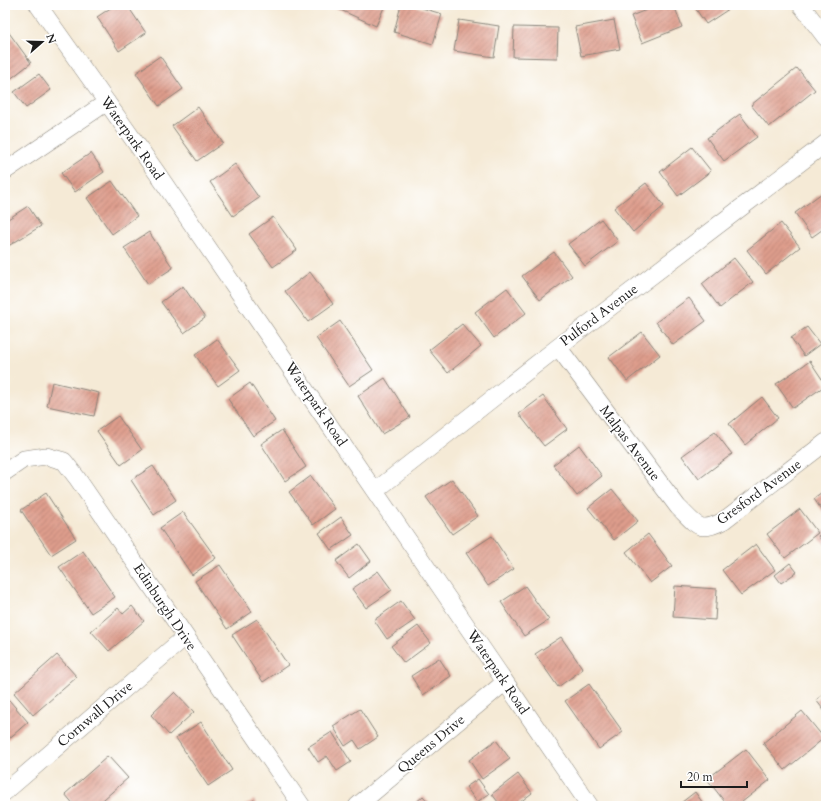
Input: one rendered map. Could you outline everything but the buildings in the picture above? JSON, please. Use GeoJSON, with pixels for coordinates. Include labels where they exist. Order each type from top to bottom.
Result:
{"type":"FeatureCollection","features":[{"type":"Feature","properties":{"kind":"street","name":"Waterpark Road"},"geometry":{"type":"LineString","coordinates":[[38,5],[157,173],[590,806]]}},
{"type":"Feature","properties":{"kind":"street"},"geometry":{"type":"LineString","coordinates":[[801,5],[826,38]]}},
{"type":"Feature","properties":{"kind":"street"},"geometry":{"type":"LineString","coordinates":[[5,171],[107,102]]}},
{"type":"Feature","properties":{"kind":"street","name":"Pulford Avenue"},"geometry":{"type":"LineString","coordinates":[[375,491],[558,346],[826,143]]}},
{"type":"Feature","properties":{"kind":"street","name":"Malpas Avenue"},"geometry":{"type":"LineString","coordinates":[[558,346],[678,507],[698,526],[711,527]]}},
{"type":"Feature","properties":{"kind":"street","name":"Gresford Avenue"},"geometry":{"type":"LineString","coordinates":[[711,527],[723,521],[826,442]]}},
{"type":"Feature","properties":{"kind":"street","name":"Edinburgh Drive"},"geometry":{"type":"LineString","coordinates":[[5,472],[24,459],[46,456],[64,461],[302,806]]}},
{"type":"Feature","properties":{"kind":"street","name":"Cornwall Drive"},"geometry":{"type":"LineString","coordinates":[[5,792],[185,637]]}},
{"type":"Feature","properties":{"kind":"street","name":"Queens Drive"},"geometry":{"type":"LineString","coordinates":[[357,806],[505,682]]}}]}
